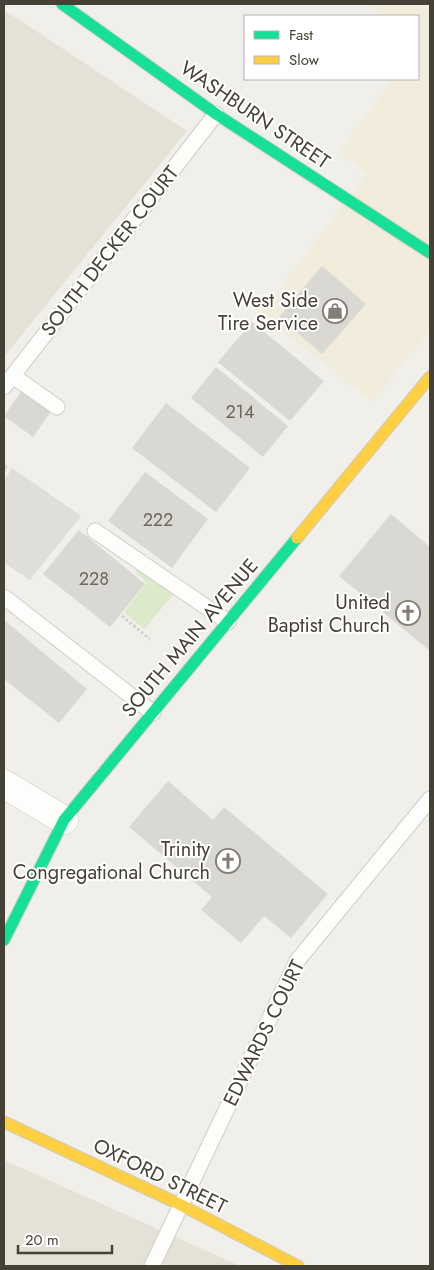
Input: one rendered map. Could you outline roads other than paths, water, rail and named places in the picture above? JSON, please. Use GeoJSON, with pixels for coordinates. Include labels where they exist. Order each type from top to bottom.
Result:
{"type":"FeatureCollection","features":[{"type":"Feature","properties":{"kind":"street","name":"WASHBURN STREET"},"geometry":{"type":"LineString","coordinates":[[62,4],[216,114],[430,253]]}},
{"type":"Feature","properties":{"kind":"street","name":"SOUTH MAIN AVENUE"},"geometry":{"type":"LineString","coordinates":[[4,940],[64,820],[430,377]]}},
{"type":"Feature","properties":{"kind":"street"},"geometry":{"type":"LineString","coordinates":[[4,784],[64,820]]}},
{"type":"Feature","properties":{"kind":"street","name":"OXFORD STREET"},"geometry":{"type":"LineString","coordinates":[[4,1122],[181,1205],[298,1266]]}},
{"type":"Feature","properties":{"kind":"lane","name":"SOUTH DECKER COURT"},"geometry":{"type":"LineString","coordinates":[[8,382],[216,114]]}},
{"type":"Feature","properties":{"kind":"lane"},"geometry":{"type":"LineString","coordinates":[[8,382],[57,407]]}},
{"type":"Feature","properties":{"kind":"lane"},"geometry":{"type":"LineString","coordinates":[[95,532],[228,622]]}},
{"type":"Feature","properties":{"kind":"lane"},"geometry":{"type":"LineString","coordinates":[[4,597],[153,713]]}},
{"type":"Feature","properties":{"kind":"lane","name":"EDWARDS COURT"},"geometry":{"type":"LineString","coordinates":[[152,1266],[297,960],[430,798]]}},
{"type":"Feature","properties":{"kind":"place","name":"West Side Tire Service"},"geometry":{"type":"Point","coordinates":[335,311]}},
{"type":"Feature","properties":{"kind":"place","name":"United Baptist Church"},"geometry":{"type":"Point","coordinates":[408,613]}},
{"type":"Feature","properties":{"kind":"place","name":"Trinity Congregational Church"},"geometry":{"type":"Point","coordinates":[228,861]}}]}
